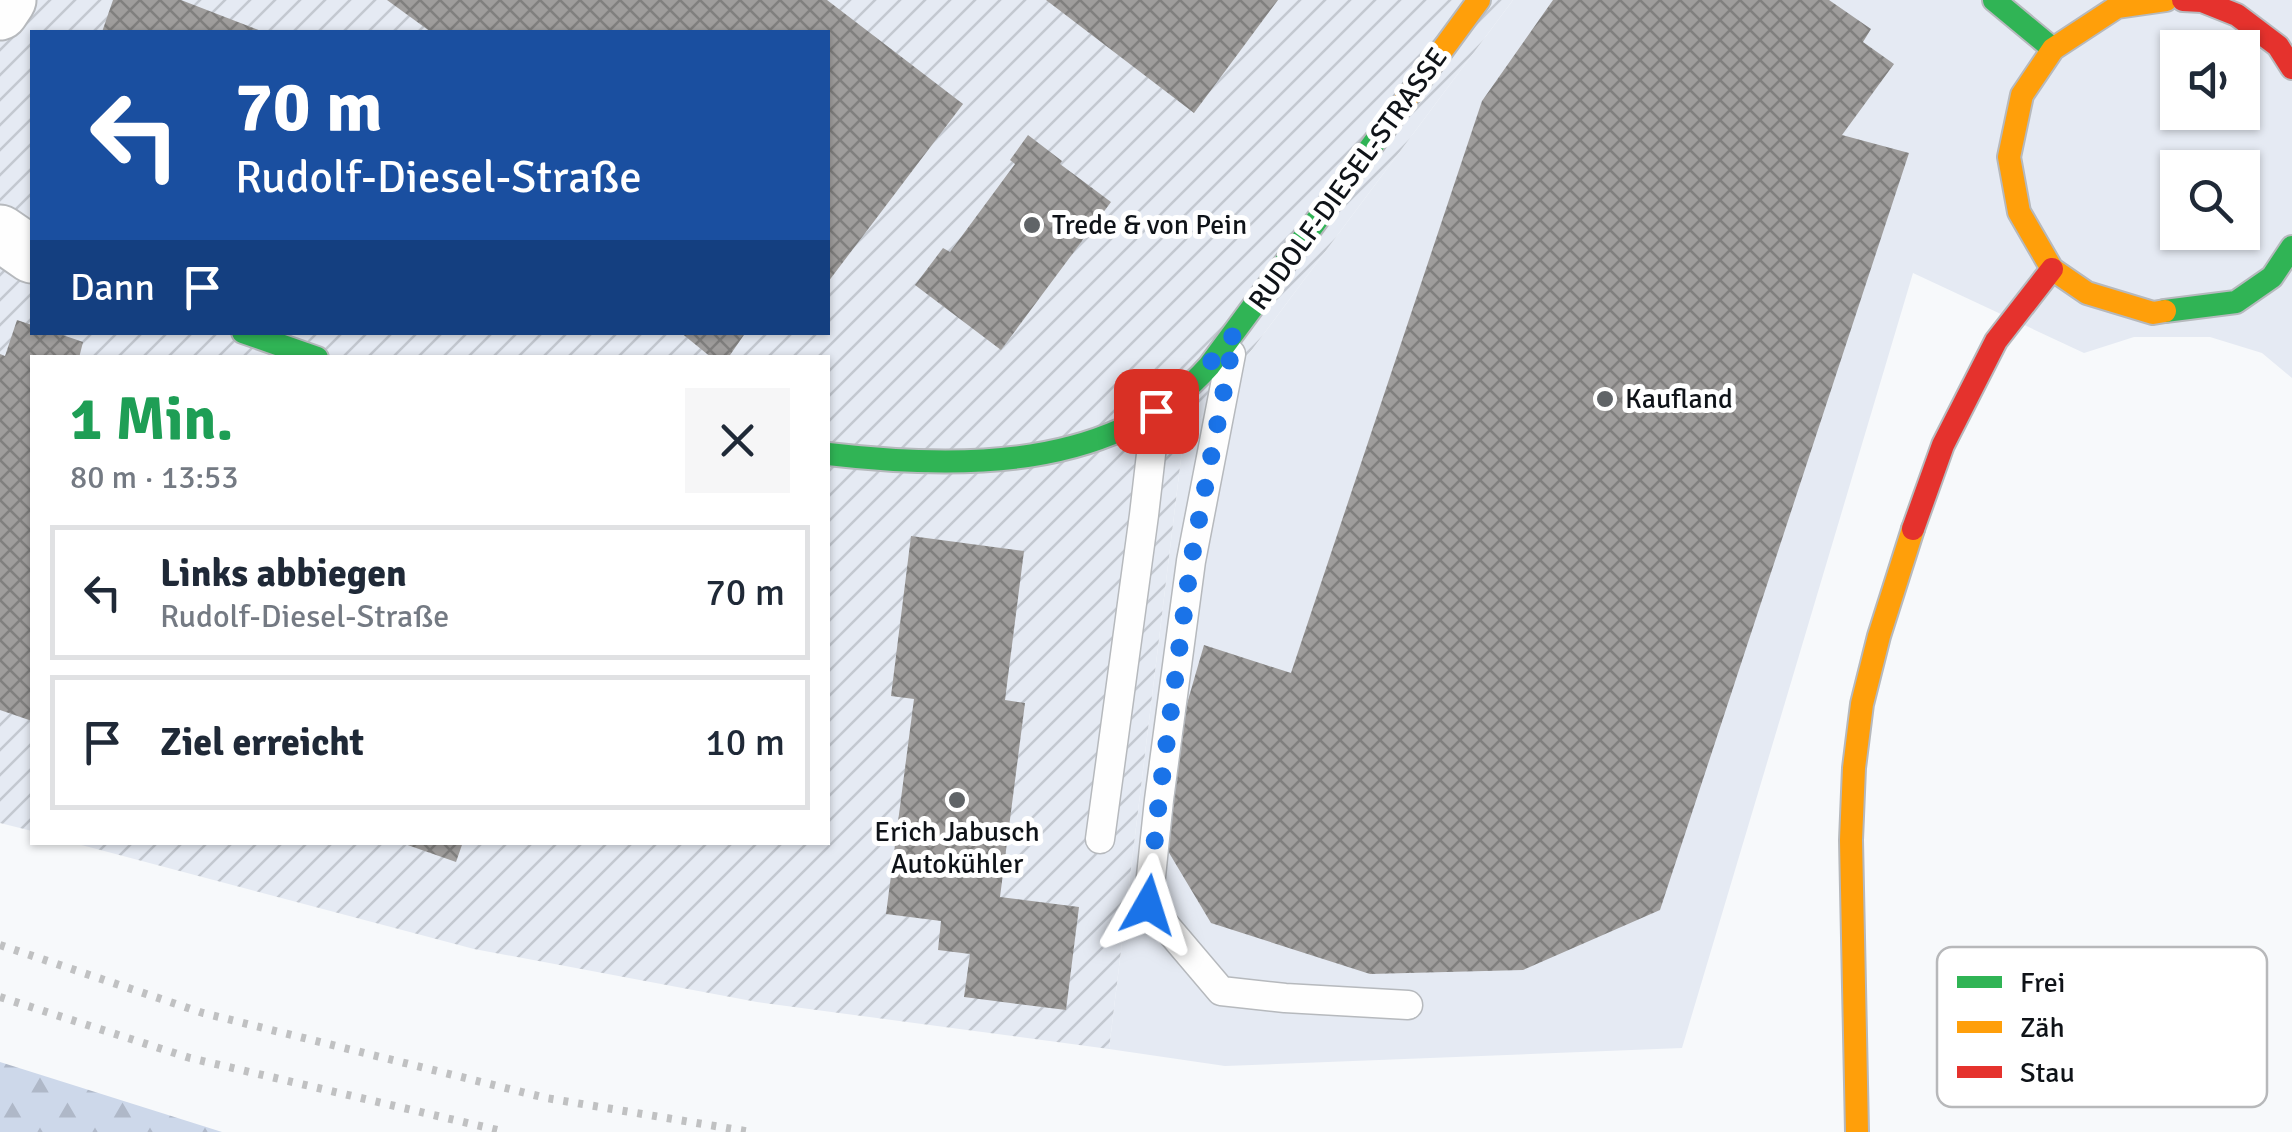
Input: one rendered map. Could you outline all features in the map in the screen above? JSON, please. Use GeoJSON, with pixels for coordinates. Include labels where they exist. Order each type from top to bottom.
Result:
{"type":"FeatureCollection","features":[{"type":"Feature","properties":{"kind":"street"},"geometry":{"type":"LineString","coordinates":[[0,12],[8,0]]}},
{"type":"Feature","properties":{"kind":"street","name":"RUDOLF-DIESEL-STRASSE"},"geometry":{"type":"LineString","coordinates":[[830,454],[912,461],[1023,458],[1115,434],[1182,393],[1235,333],[1479,0]]}},
{"type":"Feature","properties":{"kind":"street"},"geometry":{"type":"LineString","coordinates":[[1994,0],[2053,49]]}},
{"type":"Feature","properties":{"kind":"street"},"geometry":{"type":"LineString","coordinates":[[2166,0],[2117,7],[2053,49],[2022,94],[2009,157],[2019,212],[2052,269],[2087,293],[2152,313],[2236,302],[2285,273]]}},
{"type":"Feature","properties":{"kind":"street"},"geometry":{"type":"LineString","coordinates":[[2184,0],[2237,15],[2278,46],[2292,68]]}},
{"type":"Feature","properties":{"kind":"street"},"geometry":{"type":"LineString","coordinates":[[2237,15],[2262,0]]}},
{"type":"Feature","properties":{"kind":"street"},"geometry":{"type":"LineString","coordinates":[[0,233],[30,254]]}},
{"type":"Feature","properties":{"kind":"street"},"geometry":{"type":"LineString","coordinates":[[1857,1132],[1851,840],[1862,704],[1901,562],[1942,445],[1996,341],[2052,269]]}},
{"type":"Feature","properties":{"kind":"street"},"geometry":{"type":"LineString","coordinates":[[252,335],[308,355]]}},
{"type":"Feature","properties":{"kind":"lane"},"geometry":{"type":"LineString","coordinates":[[1235,333],[1191,561],[1148,905],[1221,991],[1408,1005]]}},
{"type":"Feature","properties":{"kind":"lane"},"geometry":{"type":"LineString","coordinates":[[1100,839],[1156,411]]}},
{"type":"Feature","properties":{"kind":"shaded area"},"geometry":{"type":"Polygon","coordinates":[[[0,0],[1513,0],[1183,442],[1109,1049],[757,1002],[474,949],[82,845],[830,845],[830,355],[30,355],[30,830],[0,823],[0,0]]]}},
{"type":"Feature","properties":{"kind":"shaded area"},"geometry":{"type":"Polygon","coordinates":[[[1513,0],[2292,0],[2292,378],[2262,353],[2210,337],[2134,337],[2084,353],[1913,273],[1682,1048],[1225,1066],[1109,1049],[1183,442],[1513,0]]]}},
{"type":"Feature","properties":{"kind":"green space"},"geometry":{"type":"Polygon","coordinates":[[[0,1062],[222,1132],[0,1132],[0,1062]]]}},
{"type":"Feature","properties":{"kind":"building"},"geometry":{"type":"Polygon","coordinates":[[[113,0],[181,0],[259,30],[103,30],[113,0]]]}},
{"type":"Feature","properties":{"kind":"building"},"geometry":{"type":"Polygon","coordinates":[[[387,0],[827,0],[963,104],[830,279],[830,30],[428,30],[387,0]]]}},
{"type":"Feature","properties":{"kind":"building"},"geometry":{"type":"Polygon","coordinates":[[[1046,0],[1278,0],[1194,113],[1046,0]]]}},
{"type":"Feature","properties":{"kind":"building","name":"Kaufland"},"geometry":{"type":"Polygon","coordinates":[[[1553,0],[1829,0],[1871,29],[1863,42],[1894,64],[1842,135],[1909,153],[1660,910],[1523,970],[1370,974],[1211,923],[1165,846],[1186,707],[1204,645],[1291,673],[1482,101],[1553,0]]]}},
{"type":"Feature","properties":{"kind":"building","name":"Trede & von Pein"},"geometry":{"type":"Polygon","coordinates":[[[1028,135],[1111,202],[1001,350],[915,285],[943,248],[950,252],[1015,164],[1010,160],[1028,135]]]}},
{"type":"Feature","properties":{"kind":"building"},"geometry":{"type":"Polygon","coordinates":[[[17,320],[30,324],[30,335],[63,335],[83,342],[80,355],[30,355],[30,720],[0,710],[0,354],[5,356],[17,320]]]}},
{"type":"Feature","properties":{"kind":"building"},"geometry":{"type":"Polygon","coordinates":[[[684,335],[744,335],[730,355],[708,355],[684,335]]]}},
{"type":"Feature","properties":{"kind":"building","name":"Erich Jabusch Autokühler"},"geometry":{"type":"Polygon","coordinates":[[[911,536],[1024,551],[1005,700],[1025,703],[1000,897],[1079,907],[1066,1010],[964,997],[970,954],[938,950],[941,921],[886,914],[914,699],[891,696],[911,536]]]}},
{"type":"Feature","properties":{"kind":"building"},"geometry":{"type":"Polygon","coordinates":[[[408,845],[462,845],[456,862],[408,845]]]}},
{"type":"Feature","properties":{"kind":"railway"},"geometry":{"type":"LineString","coordinates":[[0,945],[203,1013],[546,1098],[751,1132]]}},
{"type":"Feature","properties":{"kind":"railway"},"geometry":{"type":"LineString","coordinates":[[0,997],[190,1058],[506,1132]]}},
{"type":"Feature","properties":{"kind":"traffic: fast"},"geometry":{"type":"LineString","coordinates":[[1994,0],[2053,49]]}},
{"type":"Feature","properties":{"kind":"traffic: fast"},"geometry":{"type":"LineString","coordinates":[[830,454],[980,461],[1081,444],[1128,427],[1171,401],[1209,366],[1385,128]]}},
{"type":"Feature","properties":{"kind":"traffic: fast"},"geometry":{"type":"LineString","coordinates":[[2165,311],[2236,302],[2272,277],[2292,247]]}},
{"type":"Feature","properties":{"kind":"traffic: fast"},"geometry":{"type":"LineString","coordinates":[[252,335],[308,355]]}},
{"type":"Feature","properties":{"kind":"traffic: slow"},"geometry":{"type":"LineString","coordinates":[[1385,128],[1479,0]]}},
{"type":"Feature","properties":{"kind":"traffic: slow"},"geometry":{"type":"LineString","coordinates":[[2165,311],[2153,313],[2087,293],[2052,269],[2019,212],[2009,157],[2022,95],[2053,49],[2117,7],[2166,0]]}},
{"type":"Feature","properties":{"kind":"traffic: slow"},"geometry":{"type":"LineString","coordinates":[[1857,1132],[1851,840],[1854,768],[1862,704],[1913,529]]}},
{"type":"Feature","properties":{"kind":"traffic: jam"},"geometry":{"type":"LineString","coordinates":[[2183,0],[2202,1],[2237,15],[2278,46],[2292,68]]}},
{"type":"Feature","properties":{"kind":"traffic: jam"},"geometry":{"type":"LineString","coordinates":[[1913,529],[1943,445],[1996,341],[2052,269]]}},
{"type":"Feature","properties":{"kind":"place","name":"Trede & von Pein"},"geometry":{"type":"Point","coordinates":[1032,225]}},
{"type":"Feature","properties":{"kind":"place","name":"Kaufland"},"geometry":{"type":"Point","coordinates":[1605,399]}},
{"type":"Feature","properties":{"kind":"place","name":"Erich Jabusch Autokühler"},"geometry":{"type":"Point","coordinates":[957,800]}},
{"type":"Feature","properties":{"kind":"route"},"geometry":{"type":"LineString","coordinates":[[1148,905],[1191,561],[1235,333],[1182,393],[1156,411]]}}]}
